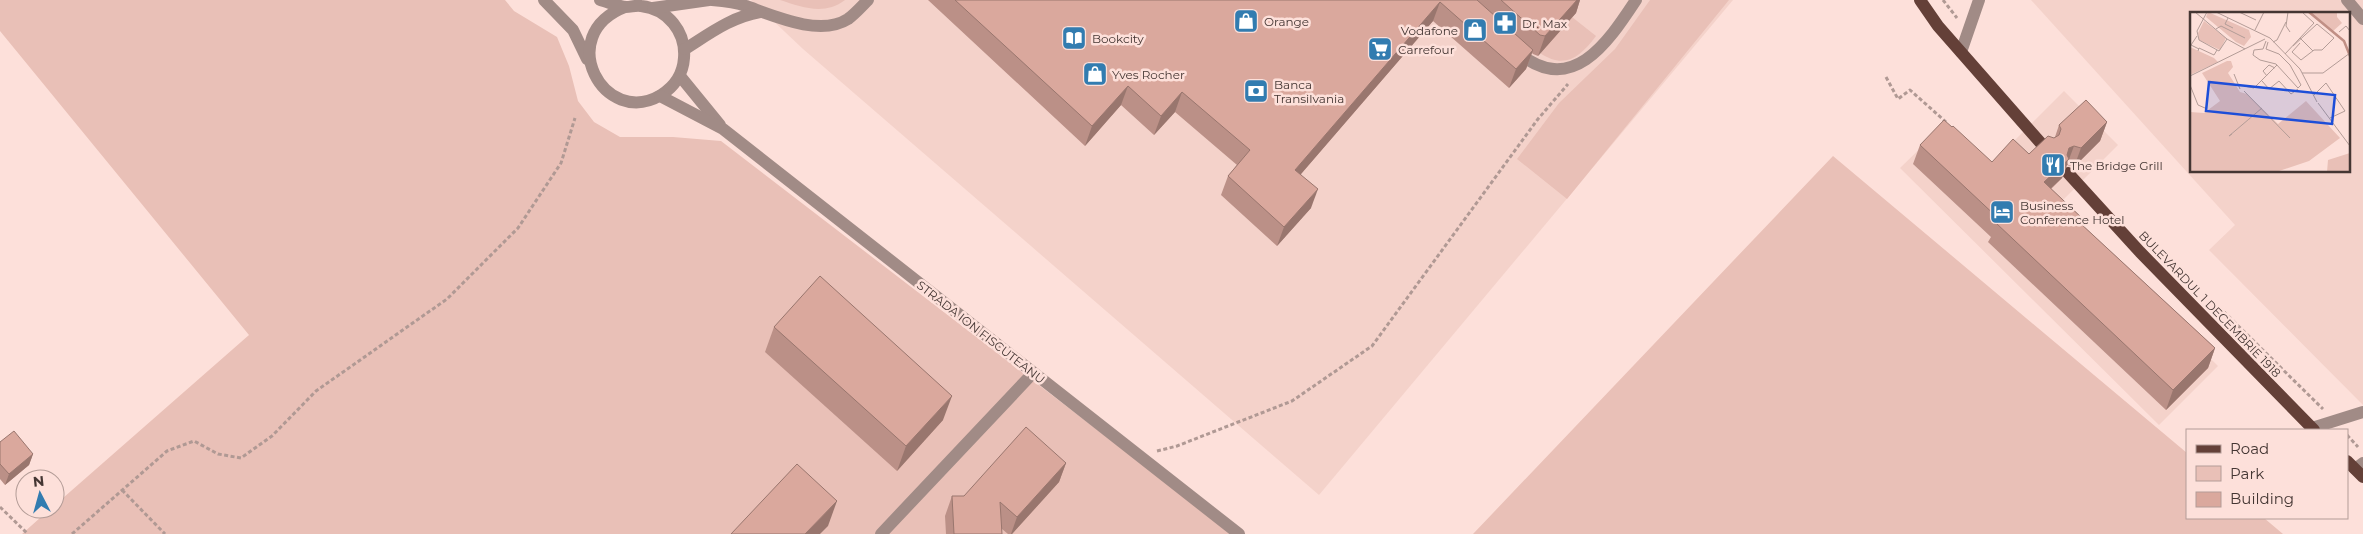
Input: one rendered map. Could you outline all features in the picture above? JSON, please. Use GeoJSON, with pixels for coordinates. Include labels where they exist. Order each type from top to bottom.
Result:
{"type":"FeatureCollection","features":[{"type":"Feature","properties":{"kind":"main road"},"geometry":{"type":"LineString","coordinates":[[1920,0],[1938,26],[2046,150]]}},
{"type":"Feature","properties":{"kind":"main road","name":"BULEVARDUL 1 DECEMBRIE 1918"},"geometry":{"type":"LineString","coordinates":[[2068,173],[2140,252],[2313,429]]}},
{"type":"Feature","properties":{"kind":"street"},"geometry":{"type":"LineString","coordinates":[[544,0],[574,30],[590,66],[596,79],[605,90],[618,98],[646,101],[660,96],[671,87],[680,76],[684,63],[685,49],[682,36],[675,24],[665,14],[652,8],[639,6],[625,7],[613,12],[595,29],[589,54],[590,66]]}},
{"type":"Feature","properties":{"kind":"street"},"geometry":{"type":"LineString","coordinates":[[600,0],[625,7]]}},
{"type":"Feature","properties":{"kind":"street"},"geometry":{"type":"LineString","coordinates":[[652,8],[711,0],[732,2],[794,22],[814,26],[829,25],[847,19],[868,0]]}},
{"type":"Feature","properties":{"kind":"street"},"geometry":{"type":"LineString","coordinates":[[1508,44],[1529,62],[1541,66],[1560,68],[1581,65],[1599,50],[1636,0]]}},
{"type":"Feature","properties":{"kind":"street"},"geometry":{"type":"LineString","coordinates":[[1961,52],[1979,0]]}},
{"type":"Feature","properties":{"kind":"street"},"geometry":{"type":"LineString","coordinates":[[2348,0],[2363,19]]}},
{"type":"Feature","properties":{"kind":"street"},"geometry":{"type":"LineString","coordinates":[[685,49],[727,22],[742,15],[760,12]]}},
{"type":"Feature","properties":{"kind":"street","name":"STRADA ION FISCUTEANU"},"geometry":{"type":"LineString","coordinates":[[680,76],[723,129]]}},
{"type":"Feature","properties":{"kind":"street","name":"STRADA ION FISCUTEANU"},"geometry":{"type":"LineString","coordinates":[[660,96],[723,129],[1239,534]]}},
{"type":"Feature","properties":{"kind":"street"},"geometry":{"type":"LineString","coordinates":[[881,534],[1033,373]]}},
{"type":"Feature","properties":{"kind":"street"},"geometry":{"type":"LineString","coordinates":[[2313,429],[2363,412]]}},
{"type":"Feature","properties":{"kind":"path"},"geometry":{"type":"LineString","coordinates":[[1944,0],[1967,32]]}},
{"type":"Feature","properties":{"kind":"path"},"geometry":{"type":"LineString","coordinates":[[1886,77],[1898,99],[1910,90],[1953,128]]}},
{"type":"Feature","properties":{"kind":"path"},"geometry":{"type":"LineString","coordinates":[[1154,452],[1177,446],[1292,401],[1372,346],[1538,119],[1574,78]]}},
{"type":"Feature","properties":{"kind":"path"},"geometry":{"type":"LineString","coordinates":[[72,534],[167,451],[194,441],[218,454],[241,458],[272,436],[316,391],[447,298],[518,228],[560,163],[575,118]]}},
{"type":"Feature","properties":{"kind":"path"},"geometry":{"type":"LineString","coordinates":[[2215,303],[2334,421]]}},
{"type":"Feature","properties":{"kind":"path"},"geometry":{"type":"LineString","coordinates":[[2348,436],[2363,453]]}},
{"type":"Feature","properties":{"kind":"path"},"geometry":{"type":"LineString","coordinates":[[122,490],[166,534]]}},
{"type":"Feature","properties":{"kind":"path"},"geometry":{"type":"LineString","coordinates":[[0,506],[28,534]]}},
{"type":"Feature","properties":{"kind":"shaded area"},"geometry":{"type":"Polygon","coordinates":[[[751,0],[1733,0],[1319,495],[803,49],[751,0]]]}},
{"type":"Feature","properties":{"kind":"shaded area"},"geometry":{"type":"Polygon","coordinates":[[[2031,0],[2363,0],[2363,405],[2209,250],[2235,225],[2031,0]]]}},
{"type":"Feature","properties":{"kind":"shaded area"},"geometry":{"type":"Polygon","coordinates":[[[2064,91],[2118,145],[2057,206],[2218,366],[2159,425],[1900,168],[1938,131],[1981,174],[2064,91]]]}},
{"type":"Feature","properties":{"kind":"green space"},"geometry":{"type":"Polygon","coordinates":[[[0,0],[505,0],[514,11],[557,37],[569,66],[578,101],[594,122],[620,137],[673,137],[721,141],[1233,534],[22,534],[39,519],[65,519],[65,496],[249,335],[0,31],[0,0]]]}},
{"type":"Feature","properties":{"kind":"green space"},"geometry":{"type":"Polygon","coordinates":[[[780,0],[845,0],[829,8],[813,9],[780,0]]]}},
{"type":"Feature","properties":{"kind":"green space"},"geometry":{"type":"Polygon","coordinates":[[[1650,0],[1729,0],[1567,199],[1517,159],[1559,103],[1615,49],[1650,0]]]}},
{"type":"Feature","properties":{"kind":"green space"},"geometry":{"type":"Polygon","coordinates":[[[1572,17],[1596,36],[1584,50],[1571,59],[1564,61],[1549,58],[1540,53],[1572,17]]]}},
{"type":"Feature","properties":{"kind":"green space"},"geometry":{"type":"Polygon","coordinates":[[[1833,156],[2186,452],[2186,519],[2265,519],[2283,534],[1473,534],[1833,156]]]}},
{"type":"Feature","properties":{"kind":"building"},"geometry":{"type":"Polygon","coordinates":[[[955,0],[1477,0],[1533,50],[1516,69],[1440,2],[1295,170],[1318,189],[1284,227],[1228,176],[1250,150],[1182,92],[1161,116],[1128,86],[1092,126],[955,0]]]}},
{"type":"Feature","properties":{"kind":"building"},"geometry":{"type":"Polygon","coordinates":[[[1501,0],[1577,0],[1545,36],[1540,35],[1501,0]]]}},
{"type":"Feature","properties":{"kind":"building"},"geometry":{"type":"Polygon","coordinates":[[[2086,100],[2107,122],[2081,148],[2074,146],[2069,148],[2067,155],[2069,159],[2044,182],[2083,219],[2080,223],[2215,348],[2173,390],[1996,223],[1999,219],[1920,145],[1944,120],[1992,162],[2013,139],[2029,154],[2048,136],[2054,138],[2059,135],[2061,129],[2059,125],[2086,100]]]}},
{"type":"Feature","properties":{"kind":"building"},"geometry":{"type":"Polygon","coordinates":[[[820,276],[952,396],[906,446],[774,327],[820,276]]]}},
{"type":"Feature","properties":{"kind":"building"},"geometry":{"type":"Polygon","coordinates":[[[1026,427],[1066,463],[1017,517],[1000,502],[1002,534],[954,534],[952,496],[964,496],[1026,427]]]}},
{"type":"Feature","properties":{"kind":"building"},"geometry":{"type":"Polygon","coordinates":[[[14,431],[33,454],[9,474],[0,464],[0,442],[14,431]]]}},
{"type":"Feature","properties":{"kind":"building"},"geometry":{"type":"Polygon","coordinates":[[[797,464],[837,501],[805,534],[731,534],[797,464]]]}},
{"type":"Feature","properties":{"kind":"place","name":"Orange"},"geometry":{"type":"Point","coordinates":[1246,21]}},
{"type":"Feature","properties":{"kind":"place","name":"Dr. Max"},"geometry":{"type":"Point","coordinates":[1505,23]}},
{"type":"Feature","properties":{"kind":"place","name":"Vodafone"},"geometry":{"type":"Point","coordinates":[1475,30]}},
{"type":"Feature","properties":{"kind":"place","name":"Bookcity"},"geometry":{"type":"Point","coordinates":[1074,38]}},
{"type":"Feature","properties":{"kind":"place","name":"Carrefour"},"geometry":{"type":"Point","coordinates":[1380,49]}},
{"type":"Feature","properties":{"kind":"place","name":"Yves Rocher"},"geometry":{"type":"Point","coordinates":[1095,74]}},
{"type":"Feature","properties":{"kind":"place","name":"Banca Transilvania"},"geometry":{"type":"Point","coordinates":[1256,91]}},
{"type":"Feature","properties":{"kind":"place","name":"The Bridge Grill"},"geometry":{"type":"Point","coordinates":[2053,165]}},
{"type":"Feature","properties":{"kind":"place","name":"Business Conference Hotel"},"geometry":{"type":"Point","coordinates":[2002,212]}}]}
